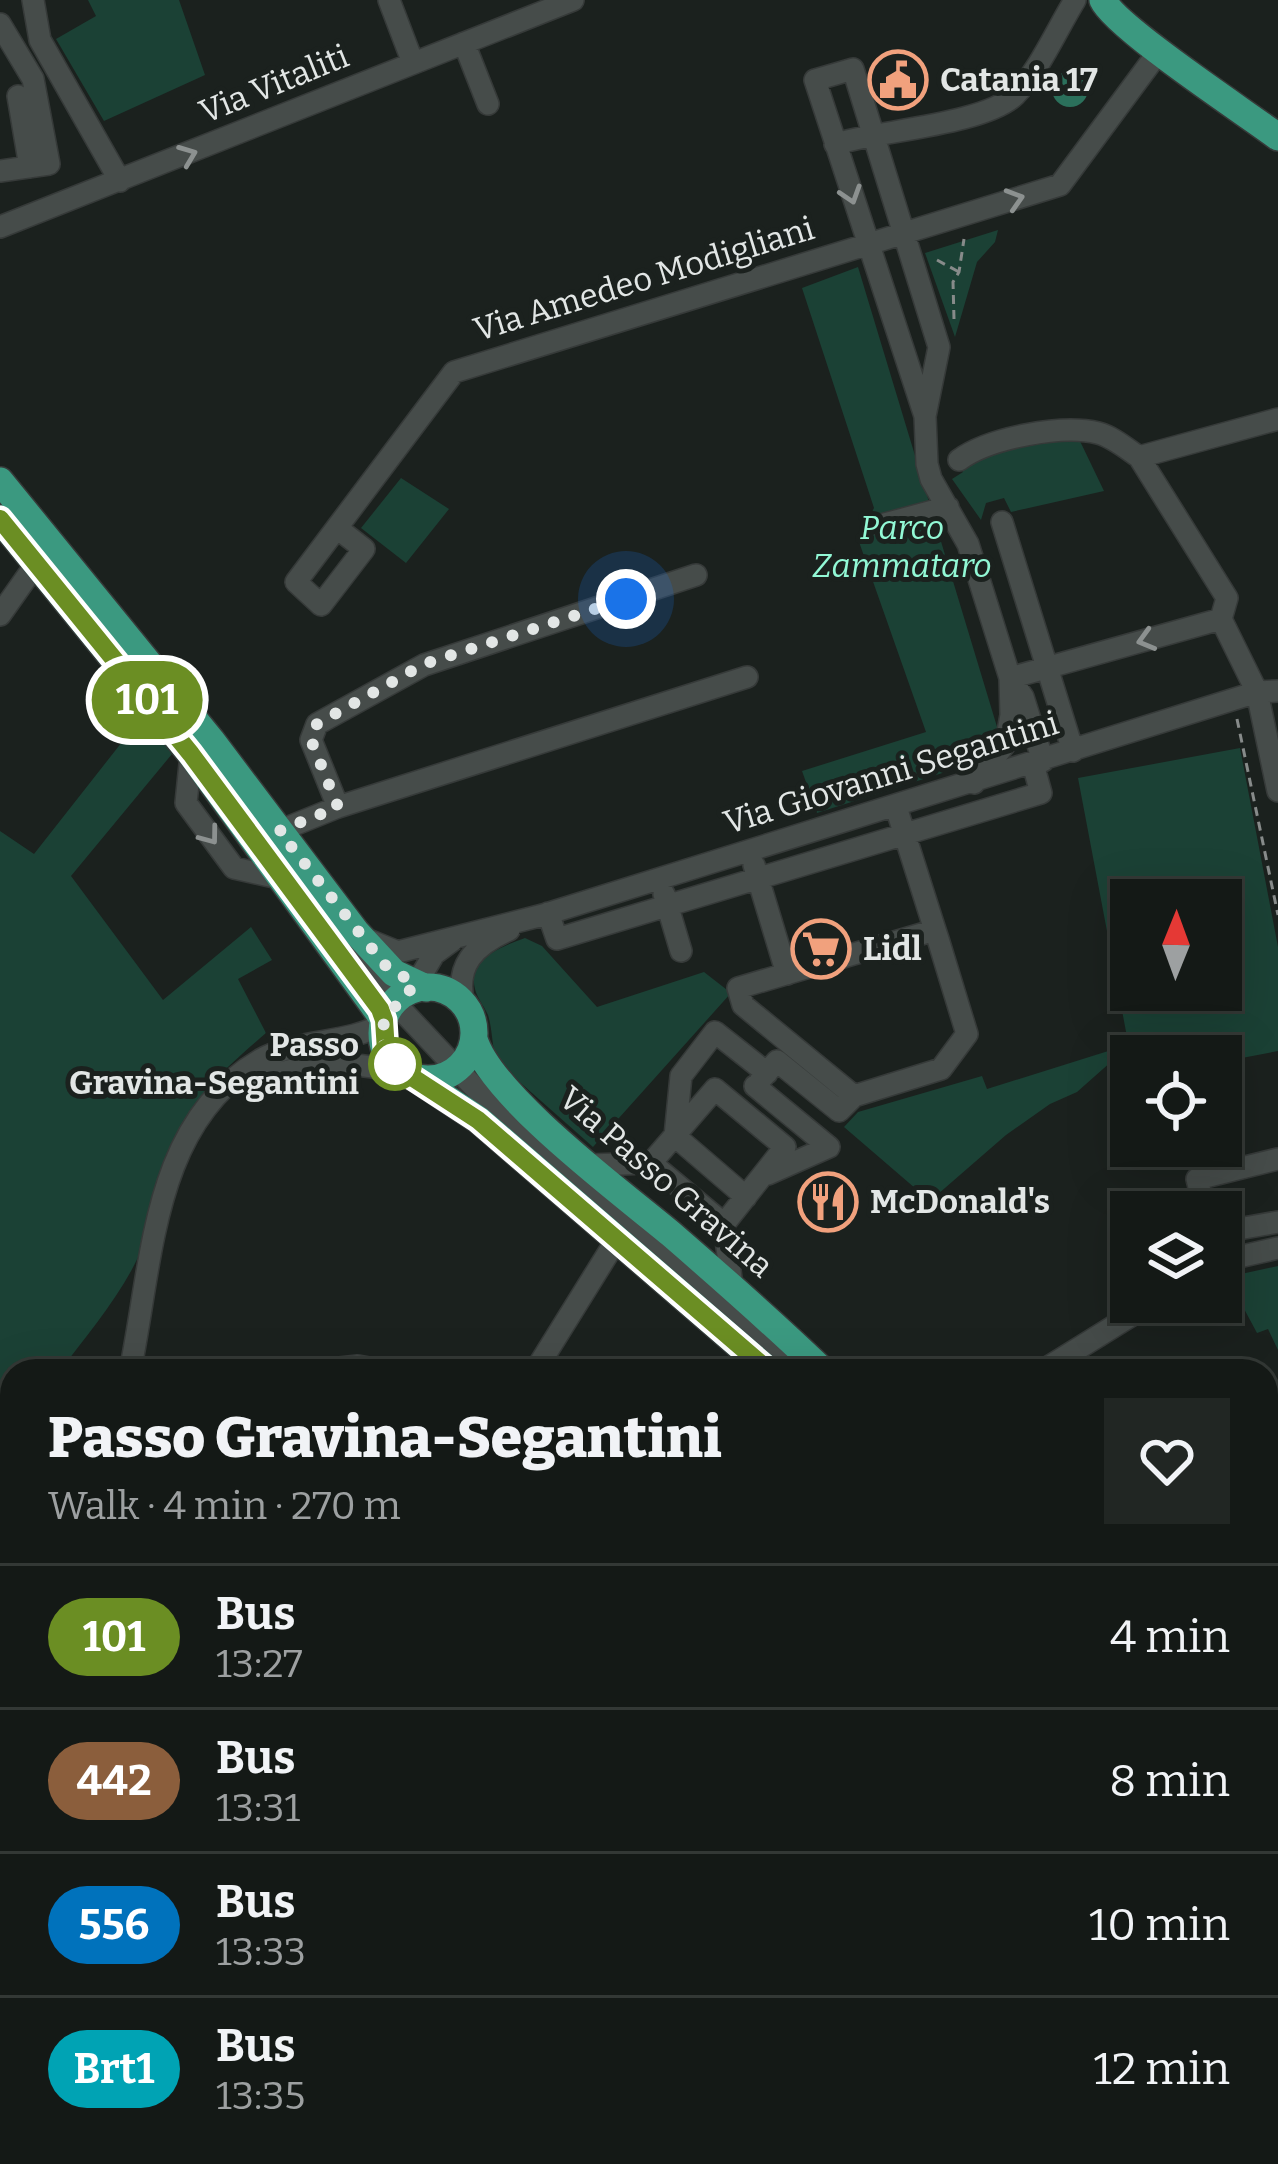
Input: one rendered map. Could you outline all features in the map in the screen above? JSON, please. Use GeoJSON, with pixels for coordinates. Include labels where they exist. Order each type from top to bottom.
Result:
{"type":"FeatureCollection","features":[{"type":"Feature","properties":{"kind":"main road"},"geometry":{"type":"LineString","coordinates":[[1109,3],[1160,50],[1278,137]]}},
{"type":"Feature","properties":{"kind":"main road"},"geometry":{"type":"LineString","coordinates":[[0,481],[212,740],[385,965],[402,1002],[386,1051],[413,1076],[469,1112],[755,1359]]}},
{"type":"Feature","properties":{"kind":"main road"},"geometry":{"type":"LineString","coordinates":[[0,519],[191,754],[283,879],[402,1002]]}},
{"type":"Feature","properties":{"kind":"main road"},"geometry":{"type":"LineString","coordinates":[[402,1002],[447,992],[464,1005]]}},
{"type":"Feature","properties":{"kind":"main road","name":"Via Passo Gravina"},"geometry":{"type":"LineString","coordinates":[[464,1005],[481,1059],[542,1126],[811,1359]]}},
{"type":"Feature","properties":{"kind":"main road"},"geometry":{"type":"LineString","coordinates":[[413,1076],[434,1079],[457,1069],[474,1040]]}},
{"type":"Feature","properties":{"kind":"street"},"geometry":{"type":"LineString","coordinates":[[33,0],[40,40],[121,181]]}},
{"type":"Feature","properties":{"kind":"street"},"geometry":{"type":"LineString","coordinates":[[388,0],[412,64]]}},
{"type":"Feature","properties":{"kind":"street","name":"Via Vitaliti"},"geometry":{"type":"LineString","coordinates":[[0,227],[573,0]]}},
{"type":"Feature","properties":{"kind":"street"},"geometry":{"type":"LineString","coordinates":[[835,144],[923,126],[1010,100],[1075,0]]}},
{"type":"Feature","properties":{"kind":"street"},"geometry":{"type":"LineString","coordinates":[[0,24],[25,87],[30,167],[0,171]]}},
{"type":"Feature","properties":{"kind":"street"},"geometry":{"type":"LineString","coordinates":[[464,43],[488,104]]}},
{"type":"Feature","properties":{"kind":"street","name":"Via Amedeo Modigliani"},"geometry":{"type":"LineString","coordinates":[[337,528],[454,372],[1060,185],[1160,50]]}},
{"type":"Feature","properties":{"kind":"street"},"geometry":{"type":"LineString","coordinates":[[25,87],[56,68]]}},
{"type":"Feature","properties":{"kind":"street"},"geometry":{"type":"LineString","coordinates":[[925,416],[815,80],[853,69],[938,346],[925,416],[927,464],[968,544],[1010,678],[1006,742],[974,784]]}},
{"type":"Feature","properties":{"kind":"street"},"geometry":{"type":"LineString","coordinates":[[1139,458],[1278,419]]}},
{"type":"Feature","properties":{"kind":"street"},"geometry":{"type":"LineString","coordinates":[[959,460],[988,444],[1077,431],[1103,434],[1139,458],[1227,598],[1221,619],[1268,691],[1278,791]]}},
{"type":"Feature","properties":{"kind":"street"},"geometry":{"type":"LineString","coordinates":[[0,501],[457,1069],[507,1120],[783,1359]]}},
{"type":"Feature","properties":{"kind":"street"},"geometry":{"type":"LineString","coordinates":[[881,525],[948,507]]}},
{"type":"Feature","properties":{"kind":"street"},"geometry":{"type":"LineString","coordinates":[[1002,522],[1073,751]]}},
{"type":"Feature","properties":{"kind":"street"},"geometry":{"type":"LineString","coordinates":[[0,615],[36,564]]}},
{"type":"Feature","properties":{"kind":"street"},"geometry":{"type":"LineString","coordinates":[[338,807],[311,740],[317,724],[424,664],[696,575]]}},
{"type":"Feature","properties":{"kind":"street"},"geometry":{"type":"LineString","coordinates":[[1010,678],[1221,619]]}},
{"type":"Feature","properties":{"kind":"street"},"geometry":{"type":"LineString","coordinates":[[279,831],[338,807],[747,677]]}},
{"type":"Feature","properties":{"kind":"street"},"geometry":{"type":"LineString","coordinates":[[546,914],[557,940],[1041,793],[1023,697],[1010,678]]}},
{"type":"Feature","properties":{"kind":"street","name":"Via Giovanni Segantini"},"geometry":{"type":"LineString","coordinates":[[356,932],[398,952],[546,914],[1268,691]]}},
{"type":"Feature","properties":{"kind":"street"},"geometry":{"type":"LineString","coordinates":[[737,1107],[777,1061],[839,1111],[854,1096],[941,1069],[968,1034],[896,807]]}},
{"type":"Feature","properties":{"kind":"street"},"geometry":{"type":"LineString","coordinates":[[750,852],[787,974]]}},
{"type":"Feature","properties":{"kind":"street"},"geometry":{"type":"LineString","coordinates":[[660,879],[681,951]]}},
{"type":"Feature","properties":{"kind":"street","name":"Via Giovanni Segantini"},"geometry":{"type":"LineString","coordinates":[[464,1005],[462,974],[471,954],[487,941],[546,914]]}},
{"type":"Feature","properties":{"kind":"street"},"geometry":{"type":"LineString","coordinates":[[854,1096],[743,1005],[738,988],[935,930]]}},
{"type":"Feature","properties":{"kind":"street"},"geometry":{"type":"LineString","coordinates":[[132,1359],[172,1166],[195,1119],[259,1060],[355,1038],[402,1002],[434,954],[464,933]]}},
{"type":"Feature","properties":{"kind":"street"},"geometry":{"type":"LineString","coordinates":[[675,1136],[681,1076],[716,1032],[830,1148],[762,1177]]}},
{"type":"Feature","properties":{"kind":"street"},"geometry":{"type":"LineString","coordinates":[[227,1088],[326,1062],[358,1063],[413,1076]]}},
{"type":"Feature","properties":{"kind":"street"},"geometry":{"type":"LineString","coordinates":[[651,1163],[715,1089],[785,1147],[724,1224]]}},
{"type":"Feature","properties":{"kind":"street"},"geometry":{"type":"LineString","coordinates":[[675,1136],[746,1197]]}},
{"type":"Feature","properties":{"kind":"street"},"geometry":{"type":"LineString","coordinates":[[1200,1191],[1197,1179],[1278,1159]]}},
{"type":"Feature","properties":{"kind":"street"},"geometry":{"type":"LineString","coordinates":[[589,1165],[651,1163],[724,1224],[731,1286]]}},
{"type":"Feature","properties":{"kind":"street"},"geometry":{"type":"LineString","coordinates":[[1242,1228],[1278,1222]]}},
{"type":"Feature","properties":{"kind":"street"},"geometry":{"type":"LineString","coordinates":[[542,1359],[617,1239]]}},
{"type":"Feature","properties":{"kind":"street"},"geometry":{"type":"LineString","coordinates":[[1242,1256],[1278,1248]]}},
{"type":"Feature","properties":{"kind":"street"},"geometry":{"type":"LineString","coordinates":[[1061,1359],[1119,1323]]}},
{"type":"Feature","properties":{"kind":"path"},"geometry":{"type":"LineString","coordinates":[[952,333],[953,282],[964,239]]}},
{"type":"Feature","properties":{"kind":"path"},"geometry":{"type":"LineString","coordinates":[[924,254],[959,272]]}},
{"type":"Feature","properties":{"kind":"path"},"geometry":{"type":"LineString","coordinates":[[1237,718],[1278,915]]}},
{"type":"Feature","properties":{"kind":"green space"},"geometry":{"type":"Polygon","coordinates":[[[88,0],[179,0],[205,75],[104,121],[56,39],[96,16],[88,0]]]}},
{"type":"Feature","properties":{"kind":"green space"},"geometry":{"type":"Polygon","coordinates":[[[998,230],[995,242],[977,262],[955,337],[925,253],[998,230]]]}},
{"type":"Feature","properties":{"kind":"green space","name":"Parco Zammataro"},"geometry":{"type":"Polygon","coordinates":[[[858,267],[998,730],[980,761],[817,813],[802,771],[926,732],[858,539],[874,508],[802,288],[858,267]]]}},
{"type":"Feature","properties":{"kind":"green space"},"geometry":{"type":"Polygon","coordinates":[[[1079,439],[1104,491],[1011,512],[1004,498],[986,503],[981,520],[952,479],[963,472],[962,464],[1015,443],[1079,439]]]}},
{"type":"Feature","properties":{"kind":"green space"},"geometry":{"type":"Polygon","coordinates":[[[401,478],[449,509],[406,563],[361,528],[401,478]]]}},
{"type":"Feature","properties":{"kind":"green space"},"geometry":{"type":"Polygon","coordinates":[[[144,714],[172,754],[71,876],[163,1000],[251,927],[272,960],[238,979],[266,1033],[213,1082],[188,1115],[168,1156],[143,1246],[127,1279],[69,1359],[0,1359],[0,831],[34,854],[144,714]]]}},
{"type":"Feature","properties":{"kind":"green space"},"geometry":{"type":"Polygon","coordinates":[[[1240,748],[1278,947],[1278,1051],[1242,1058],[1242,1035],[1127,1035],[1122,1011],[1242,1011],[1242,879],[1110,879],[1110,947],[1078,778],[1240,748]]]}},
{"type":"Feature","properties":{"kind":"green space"},"geometry":{"type":"Polygon","coordinates":[[[525,938],[542,946],[597,1007],[704,972],[731,993],[593,1147],[496,1057],[488,1015],[476,992],[476,970],[489,955],[525,938]]]}},
{"type":"Feature","properties":{"kind":"green space"},"geometry":{"type":"Polygon","coordinates":[[[1110,1050],[1110,1063],[1077,1092],[1050,1104],[1006,1135],[930,1201],[844,1127],[858,1112],[982,1076],[987,1089],[1110,1050]]]}},
{"type":"Feature","properties":{"kind":"green space"},"geometry":{"type":"Polygon","coordinates":[[[1278,1266],[1278,1350],[1268,1329],[1257,1333],[1242,1305],[1242,1274],[1278,1266]]]}},
{"type":"Feature","properties":{"kind":"shaded area"},"geometry":{"type":"Polygon","coordinates":[[[1070,71],[1082,77],[1088,89],[1082,101],[1070,107],[1058,101],[1052,89],[1058,77],[1070,71]]]}},
{"type":"Feature","properties":{"kind":"bus line","name":"101"},"geometry":{"type":"LineString","coordinates":[[0,519],[191,754],[380,1009],[384,1045],[393,1063],[459,1104],[756,1359]]}},
{"type":"Feature","properties":{"kind":"place","name":"Catania 17"},"geometry":{"type":"Point","coordinates":[898,80]}},
{"type":"Feature","properties":{"kind":"place","name":"Lidl"},"geometry":{"type":"Point","coordinates":[821,949]}},
{"type":"Feature","properties":{"kind":"place","name":"Passo Gravina-Segantini"},"geometry":{"type":"Point","coordinates":[395,1064]}},
{"type":"Feature","properties":{"kind":"place","name":"McDonald's"},"geometry":{"type":"Point","coordinates":[828,1202]}},
{"type":"Feature","properties":{"kind":"route"},"geometry":{"type":"LineString","coordinates":[[395,1064],[384,1045],[384,1020],[415,984],[385,965],[279,831],[338,807],[311,740],[317,724],[424,664],[626,599]]}}]}
